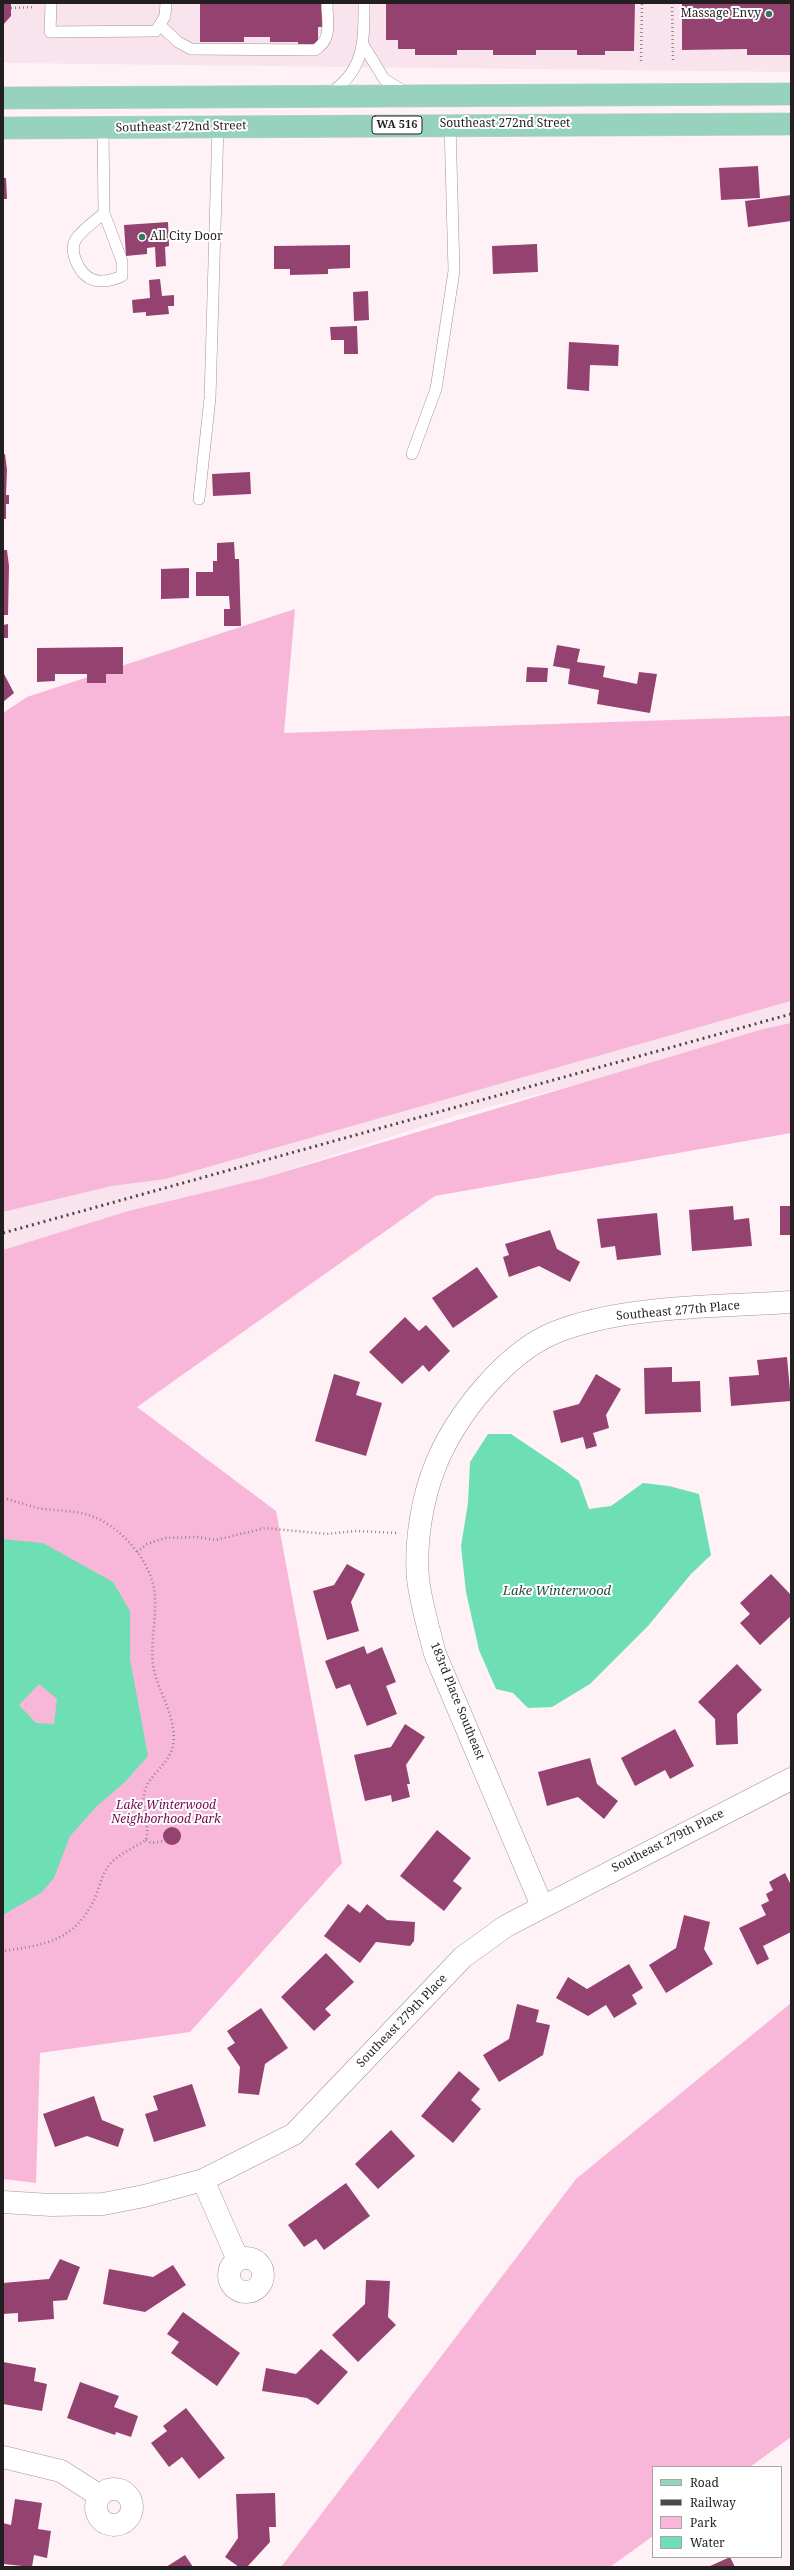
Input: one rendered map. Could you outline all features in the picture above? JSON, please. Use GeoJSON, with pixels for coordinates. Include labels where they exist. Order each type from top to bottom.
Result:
{"type":"FeatureCollection","features":[{"type":"Feature","properties":{"kind":"main road"},"geometry":{"type":"LineString","coordinates":[[3,98],[323,98],[791,94]]}},
{"type":"Feature","properties":{"kind":"main road","name":"Southeast 272nd Street"},"geometry":{"type":"LineString","coordinates":[[3,128],[791,124]]}},
{"type":"Feature","properties":{"kind":"street","name":"Southeast 277th Place"},"geometry":{"type":"LineString","coordinates":[[506,1366],[555,1332],[592,1320],[631,1313],[791,1302]]}},
{"type":"Feature","properties":{"kind":"street","name":"183rd Place Southeast"},"geometry":{"type":"LineString","coordinates":[[506,1366],[473,1403],[453,1433],[436,1464],[424,1505],[420,1534],[418,1578],[436,1654],[542,1906]]}},
{"type":"Feature","properties":{"kind":"street","name":"Southeast 279th Place"},"geometry":{"type":"LineString","coordinates":[[3,2202],[51,2205],[103,2204],[144,2196],[203,2180],[294,2134],[463,1957],[506,1926],[542,1906],[791,1779]]}},
{"type":"Feature","properties":{"kind":"street"},"geometry":{"type":"LineString","coordinates":[[203,2180],[238,2260]]}},
{"type":"Feature","properties":{"kind":"street"},"geometry":{"type":"LineString","coordinates":[[3,2457],[61,2471],[100,2496]]}},
{"type":"Feature","properties":{"kind":"lane"},"geometry":{"type":"LineString","coordinates":[[51,3],[50,32],[156,31],[161,26],[166,16],[166,3]]}},
{"type":"Feature","properties":{"kind":"lane"},"geometry":{"type":"LineString","coordinates":[[161,26],[178,42],[191,49],[315,50],[324,45],[327,38],[327,3]]}},
{"type":"Feature","properties":{"kind":"lane"},"geometry":{"type":"LineString","coordinates":[[323,98],[343,85],[358,62],[364,46],[364,3]]}},
{"type":"Feature","properties":{"kind":"lane"},"geometry":{"type":"LineString","coordinates":[[364,46],[384,79],[417,97]]}},
{"type":"Feature","properties":{"kind":"lane"},"geometry":{"type":"LineString","coordinates":[[412,454],[436,389],[454,271],[450,125]]}},
{"type":"Feature","properties":{"kind":"lane"},"geometry":{"type":"LineString","coordinates":[[199,499],[210,398],[218,126]]}},
{"type":"Feature","properties":{"kind":"lane"},"geometry":{"type":"LineString","coordinates":[[103,128],[104,213],[122,261],[122,276],[112,281],[94,280],[82,271],[74,255],[76,239],[104,213]]}},
{"type":"Feature","properties":{"kind":"path"},"geometry":{"type":"LineString","coordinates":[[641,61],[642,3]]}},
{"type":"Feature","properties":{"kind":"path"},"geometry":{"type":"LineString","coordinates":[[672,3],[673,61]]}},
{"type":"Feature","properties":{"kind":"path"},"geometry":{"type":"LineString","coordinates":[[3,1498],[38,1508],[87,1514],[99,1519],[137,1552],[150,1572],[156,1602],[153,1666],[169,1715],[173,1736],[171,1751],[147,1784],[144,1794],[147,1827],[146,1840]]}},
{"type":"Feature","properties":{"kind":"path"},"geometry":{"type":"LineString","coordinates":[[137,1552],[147,1544],[165,1538],[196,1537],[216,1540],[265,1528],[327,1534],[372,1530],[420,1534]]}},
{"type":"Feature","properties":{"kind":"path"},"geometry":{"type":"LineString","coordinates":[[146,1840],[151,1843],[164,1841]]}},
{"type":"Feature","properties":{"kind":"path"},"geometry":{"type":"LineString","coordinates":[[3,1951],[38,1945],[68,1934],[85,1916],[109,1865],[119,1855],[146,1840]]}},
{"type":"Feature","properties":{"kind":"shaded area"},"geometry":{"type":"Polygon","coordinates":[[[3,3],[791,3],[791,72],[3,63],[3,3]]]}},
{"type":"Feature","properties":{"kind":"shaded area"},"geometry":{"type":"Polygon","coordinates":[[[791,1001],[791,1023],[763,1029],[578,1084],[458,1115],[260,1179],[128,1211],[3,1250],[3,1212],[112,1186],[166,1179],[791,1001]]]}},
{"type":"Feature","properties":{"kind":"green space"},"geometry":{"type":"Polygon","coordinates":[[[295,609],[284,733],[791,716],[791,1001],[166,1179],[112,1186],[3,1212],[3,713],[27,697],[295,609]]]}},
{"type":"Feature","properties":{"kind":"green space","name":"Lake Winterwood Neighborhood Park"},"geometry":{"type":"Polygon","coordinates":[[[791,1023],[791,1133],[435,1196],[137,1407],[276,1511],[342,1863],[190,2032],[40,2053],[36,2183],[3,2179],[3,1250],[128,1211],[260,1179],[763,1029],[791,1023]]]}},
{"type":"Feature","properties":{"kind":"green space"},"geometry":{"type":"Polygon","coordinates":[[[791,2003],[791,2437],[751,2466],[652,2466],[652,2537],[610,2567],[281,2567],[576,2179],[791,2003]]]}},
{"type":"Feature","properties":{"kind":"water","name":"Lake Winterwood"},"geometry":{"type":"Polygon","coordinates":[[[488,1434],[511,1434],[563,1469],[579,1481],[589,1509],[611,1506],[643,1483],[669,1486],[699,1494],[711,1555],[691,1574],[648,1626],[590,1684],[552,1707],[528,1708],[513,1693],[496,1689],[479,1650],[466,1592],[461,1546],[468,1503],[470,1462],[488,1434]]]}},
{"type":"Feature","properties":{"kind":"water"},"geometry":{"type":"Polygon","coordinates":[[[3,1539],[43,1543],[113,1582],[130,1611],[130,1659],[148,1756],[125,1782],[97,1806],[70,1836],[54,1878],[41,1893],[3,1915],[3,1539]],[[39,1684],[19,1705],[36,1723],[54,1724],[57,1699],[39,1684]]]}},
{"type":"Feature","properties":{"kind":"building"},"geometry":{"type":"Polygon","coordinates":[[[3,3],[11,3],[11,16],[3,25],[3,3]]]}},
{"type":"Feature","properties":{"kind":"building"},"geometry":{"type":"Polygon","coordinates":[[[200,3],[323,3],[323,27],[318,27],[318,45],[298,45],[298,42],[270,42],[270,37],[244,37],[244,42],[200,42],[200,3]]]}},
{"type":"Feature","properties":{"kind":"building"},"geometry":{"type":"Polygon","coordinates":[[[386,3],[635,3],[634,51],[605,51],[605,55],[577,55],[577,50],[536,50],[536,55],[493,55],[493,50],[457,50],[457,55],[415,55],[415,49],[398,49],[398,40],[386,40],[386,3]]]}},
{"type":"Feature","properties":{"kind":"building"},"geometry":{"type":"Polygon","coordinates":[[[682,3],[791,3],[791,55],[747,55],[747,49],[682,50],[682,3]]]}},
{"type":"Feature","properties":{"kind":"building"},"geometry":{"type":"Polygon","coordinates":[[[758,166],[760,198],[721,200],[719,168],[758,166]]]}},
{"type":"Feature","properties":{"kind":"building"},"geometry":{"type":"Polygon","coordinates":[[[3,178],[6,178],[7,199],[3,199],[3,178]]]}},
{"type":"Feature","properties":{"kind":"building"},"geometry":{"type":"Polygon","coordinates":[[[791,195],[791,221],[748,227],[745,201],[791,195]]]}},
{"type":"Feature","properties":{"kind":"building"},"geometry":{"type":"Polygon","coordinates":[[[168,222],[169,246],[165,247],[166,266],[156,267],[155,247],[147,248],[147,254],[126,256],[124,225],[168,222]]]}},
{"type":"Feature","properties":{"kind":"building"},"geometry":{"type":"Polygon","coordinates":[[[537,244],[538,272],[493,274],[492,246],[537,244]]]}},
{"type":"Feature","properties":{"kind":"building"},"geometry":{"type":"Polygon","coordinates":[[[350,245],[350,268],[328,269],[328,274],[290,275],[290,269],[274,269],[274,246],[350,245]]]}},
{"type":"Feature","properties":{"kind":"building"},"geometry":{"type":"Polygon","coordinates":[[[160,279],[162,296],[174,295],[174,306],[168,306],[169,314],[146,316],[146,312],[133,313],[132,300],[150,298],[149,280],[160,279]]]}},
{"type":"Feature","properties":{"kind":"building"},"geometry":{"type":"Polygon","coordinates":[[[368,291],[369,320],[354,321],[353,292],[368,291]]]}},
{"type":"Feature","properties":{"kind":"building"},"geometry":{"type":"Polygon","coordinates":[[[357,326],[358,354],[344,354],[344,340],[331,340],[330,327],[357,326]]]}},
{"type":"Feature","properties":{"kind":"building"},"geometry":{"type":"Polygon","coordinates":[[[569,342],[619,345],[618,366],[590,365],[589,391],[567,389],[569,342]]]}},
{"type":"Feature","properties":{"kind":"building"},"geometry":{"type":"Polygon","coordinates":[[[3,454],[5,454],[7,470],[6,495],[9,495],[9,504],[6,504],[6,519],[3,519],[3,454]]]}},
{"type":"Feature","properties":{"kind":"building"},"geometry":{"type":"Polygon","coordinates":[[[250,472],[251,494],[213,496],[212,474],[250,472]]]}},
{"type":"Feature","properties":{"kind":"building"},"geometry":{"type":"Polygon","coordinates":[[[234,542],[235,559],[239,559],[241,626],[224,626],[224,609],[230,609],[229,596],[196,596],[196,572],[213,572],[213,561],[217,561],[217,543],[234,542]]]}},
{"type":"Feature","properties":{"kind":"building"},"geometry":{"type":"Polygon","coordinates":[[[3,550],[7,550],[9,566],[8,615],[3,615],[3,550]]]}},
{"type":"Feature","properties":{"kind":"building"},"geometry":{"type":"Polygon","coordinates":[[[189,568],[189,598],[161,599],[161,569],[189,568]]]}},
{"type":"Feature","properties":{"kind":"building"},"geometry":{"type":"Polygon","coordinates":[[[8,624],[8,638],[3,638],[3,625],[8,624]]]}},
{"type":"Feature","properties":{"kind":"building"},"geometry":{"type":"Polygon","coordinates":[[[557,645],[580,649],[577,662],[605,666],[603,677],[637,684],[639,672],[657,674],[650,713],[597,704],[599,690],[568,684],[570,669],[553,666],[557,645]]]}},
{"type":"Feature","properties":{"kind":"building"},"geometry":{"type":"Polygon","coordinates":[[[123,647],[123,674],[106,674],[106,683],[87,683],[87,674],[55,674],[55,681],[37,682],[37,648],[123,647]]]}},
{"type":"Feature","properties":{"kind":"building"},"geometry":{"type":"Polygon","coordinates":[[[527,667],[548,668],[547,682],[526,682],[527,667]]]}},
{"type":"Feature","properties":{"kind":"building"},"geometry":{"type":"Polygon","coordinates":[[[3,672],[14,693],[3,702],[3,672]]]}},
{"type":"Feature","properties":{"kind":"building"},"geometry":{"type":"Polygon","coordinates":[[[733,1206],[734,1220],[749,1218],[752,1246],[692,1251],[689,1210],[733,1206]]]}},
{"type":"Feature","properties":{"kind":"building"},"geometry":{"type":"Polygon","coordinates":[[[780,1206],[791,1206],[791,1235],[780,1235],[780,1206]]]}},
{"type":"Feature","properties":{"kind":"building"},"geometry":{"type":"Polygon","coordinates":[[[657,1213],[661,1255],[617,1260],[615,1246],[601,1248],[597,1219],[657,1213]]]}},
{"type":"Feature","properties":{"kind":"building"},"geometry":{"type":"Polygon","coordinates":[[[550,1230],[557,1249],[580,1262],[570,1282],[539,1266],[509,1277],[503,1257],[509,1255],[505,1244],[550,1230]]]}},
{"type":"Feature","properties":{"kind":"building"},"geometry":{"type":"Polygon","coordinates":[[[477,1267],[498,1297],[453,1328],[432,1298],[477,1267]]]}},
{"type":"Feature","properties":{"kind":"building"},"geometry":{"type":"Polygon","coordinates":[[[405,1317],[419,1331],[426,1325],[450,1351],[429,1372],[423,1365],[402,1384],[369,1352],[405,1317]]]}},
{"type":"Feature","properties":{"kind":"building"},"geometry":{"type":"Polygon","coordinates":[[[787,1357],[791,1401],[731,1406],[729,1377],[759,1375],[757,1360],[787,1357]]]}},
{"type":"Feature","properties":{"kind":"building"},"geometry":{"type":"Polygon","coordinates":[[[672,1367],[672,1382],[700,1381],[701,1412],[645,1414],[644,1368],[672,1367]]]}},
{"type":"Feature","properties":{"kind":"building"},"geometry":{"type":"Polygon","coordinates":[[[334,1374],[360,1382],[356,1395],[382,1403],[366,1456],[315,1441],[334,1374]]]}},
{"type":"Feature","properties":{"kind":"building"},"geometry":{"type":"Polygon","coordinates":[[[596,1374],[621,1389],[606,1415],[609,1428],[593,1433],[597,1446],[586,1449],[583,1437],[561,1443],[553,1411],[579,1404],[596,1374]]]}},
{"type":"Feature","properties":{"kind":"building"},"geometry":{"type":"Polygon","coordinates":[[[347,1564],[365,1574],[351,1602],[359,1631],[327,1640],[313,1591],[334,1585],[347,1564]]]}},
{"type":"Feature","properties":{"kind":"building"},"geometry":{"type":"Polygon","coordinates":[[[771,1574],[791,1595],[791,1616],[760,1645],[740,1623],[750,1614],[740,1603],[771,1574]]]}},
{"type":"Feature","properties":{"kind":"building"},"geometry":{"type":"Polygon","coordinates":[[[364,1646],[367,1654],[382,1647],[396,1682],[386,1686],[397,1714],[367,1726],[350,1684],[336,1689],[325,1661],[364,1646]]]}},
{"type":"Feature","properties":{"kind":"building"},"geometry":{"type":"Polygon","coordinates":[[[737,1664],[762,1690],[737,1714],[738,1744],[716,1745],[715,1719],[698,1702],[737,1664]]]}},
{"type":"Feature","properties":{"kind":"building"},"geometry":{"type":"Polygon","coordinates":[[[405,1724],[425,1737],[406,1765],[410,1784],[407,1784],[410,1797],[392,1802],[391,1795],[365,1801],[354,1755],[391,1747],[405,1724]]]}},
{"type":"Feature","properties":{"kind":"building"},"geometry":{"type":"Polygon","coordinates":[[[675,1729],[694,1766],[670,1779],[665,1770],[635,1786],[621,1758],[675,1729]]]}},
{"type":"Feature","properties":{"kind":"building"},"geometry":{"type":"Polygon","coordinates":[[[590,1758],[597,1784],[618,1801],[604,1819],[578,1797],[547,1806],[538,1772],[590,1758]]]}},
{"type":"Feature","properties":{"kind":"building"},"geometry":{"type":"Polygon","coordinates":[[[172,1827],[178,1830],[181,1836],[178,1842],[172,1845],[166,1842],[163,1836],[166,1830],[172,1827]]]}},
{"type":"Feature","properties":{"kind":"building"},"geometry":{"type":"Polygon","coordinates":[[[437,1830],[471,1858],[453,1881],[462,1888],[444,1911],[400,1876],[437,1830]]]}},
{"type":"Feature","properties":{"kind":"building"},"geometry":{"type":"Polygon","coordinates":[[[785,1873],[791,1885],[791,1932],[763,1946],[769,1959],[757,1965],[739,1928],[766,1915],[761,1905],[769,1901],[766,1894],[773,1890],[769,1882],[785,1873]]]}},
{"type":"Feature","properties":{"kind":"building"},"geometry":{"type":"Polygon","coordinates":[[[348,1904],[360,1913],[367,1904],[387,1920],[415,1922],[414,1941],[410,1946],[376,1942],[360,1963],[324,1936],[348,1904]]]}},
{"type":"Feature","properties":{"kind":"building"},"geometry":{"type":"Polygon","coordinates":[[[684,1915],[710,1922],[704,1949],[713,1964],[666,1993],[649,1965],[676,1948],[684,1915]]]}},
{"type":"Feature","properties":{"kind":"building"},"geometry":{"type":"Polygon","coordinates":[[[326,1953],[354,1982],[325,2009],[331,2015],[314,2031],[281,1997],[326,1953]]]}},
{"type":"Feature","properties":{"kind":"building"},"geometry":{"type":"Polygon","coordinates":[[[629,1964],[643,1988],[632,1995],[637,2004],[614,2018],[606,2005],[588,2016],[556,1998],[568,1977],[587,1989],[629,1964]]]}},
{"type":"Feature","properties":{"kind":"building"},"geometry":{"type":"Polygon","coordinates":[[[517,2004],[539,2010],[536,2022],[550,2025],[543,2055],[499,2082],[483,2055],[509,2039],[517,2004]]]}},
{"type":"Feature","properties":{"kind":"building"},"geometry":{"type":"Polygon","coordinates":[[[261,2008],[288,2048],[265,2064],[259,2095],[238,2093],[240,2067],[227,2048],[235,2043],[227,2031],[261,2008]]]}},
{"type":"Feature","properties":{"kind":"building"},"geometry":{"type":"Polygon","coordinates":[[[459,2071],[480,2089],[471,2100],[481,2109],[453,2143],[421,2116],[459,2071]]]}},
{"type":"Feature","properties":{"kind":"building"},"geometry":{"type":"Polygon","coordinates":[[[192,2084],[206,2126],[154,2142],[145,2114],[158,2110],[153,2096],[192,2084]]]}},
{"type":"Feature","properties":{"kind":"building"},"geometry":{"type":"Polygon","coordinates":[[[94,2096],[102,2120],[124,2129],[118,2147],[87,2136],[55,2147],[43,2114],[94,2096]]]}},
{"type":"Feature","properties":{"kind":"building"},"geometry":{"type":"Polygon","coordinates":[[[391,2130],[415,2156],[378,2189],[355,2164],[391,2130]]]}},
{"type":"Feature","properties":{"kind":"building"},"geometry":{"type":"Polygon","coordinates":[[[346,2183],[370,2216],[324,2250],[316,2239],[304,2247],[288,2225],[346,2183]]]}},
{"type":"Feature","properties":{"kind":"building"},"geometry":{"type":"Polygon","coordinates":[[[60,2259],[80,2267],[67,2300],[53,2301],[54,2319],[18,2322],[18,2313],[3,2314],[3,2283],[49,2279],[60,2259]]]}},
{"type":"Feature","properties":{"kind":"building"},"geometry":{"type":"Polygon","coordinates":[[[173,2265],[186,2285],[145,2312],[103,2304],[109,2269],[153,2277],[173,2265]]]}},
{"type":"Feature","properties":{"kind":"building"},"geometry":{"type":"Polygon","coordinates":[[[366,2280],[390,2281],[388,2317],[396,2325],[358,2362],[332,2335],[365,2304],[366,2280]]]}},
{"type":"Feature","properties":{"kind":"building"},"geometry":{"type":"Polygon","coordinates":[[[183,2312],[240,2353],[217,2386],[171,2353],[179,2342],[167,2334],[183,2312]]]}},
{"type":"Feature","properties":{"kind":"building"},"geometry":{"type":"Polygon","coordinates":[[[321,2349],[348,2372],[318,2405],[307,2398],[262,2391],[266,2368],[296,2374],[321,2349]]]}},
{"type":"Feature","properties":{"kind":"building"},"geometry":{"type":"Polygon","coordinates":[[[3,2362],[36,2368],[34,2381],[47,2384],[42,2411],[3,2404],[3,2362]]]}},
{"type":"Feature","properties":{"kind":"building"},"geometry":{"type":"Polygon","coordinates":[[[80,2382],[119,2396],[114,2407],[138,2416],[131,2437],[116,2432],[115,2435],[67,2418],[80,2382]]]}},
{"type":"Feature","properties":{"kind":"building"},"geometry":{"type":"Polygon","coordinates":[[[186,2408],[225,2458],[199,2479],[182,2457],[169,2467],[151,2443],[167,2431],[163,2426],[186,2408]]]}},
{"type":"Feature","properties":{"kind":"building"},"geometry":{"type":"Polygon","coordinates":[[[275,2493],[276,2527],[269,2527],[270,2542],[247,2567],[239,2567],[225,2557],[238,2538],[236,2494],[275,2493]]]}},
{"type":"Feature","properties":{"kind":"building"},"geometry":{"type":"Polygon","coordinates":[[[15,2499],[42,2503],[38,2529],[51,2531],[47,2558],[34,2555],[32,2567],[3,2564],[3,2523],[11,2525],[15,2499]]]}},
{"type":"Feature","properties":{"kind":"building"},"geometry":{"type":"Polygon","coordinates":[[[185,2555],[193,2567],[166,2567],[185,2555]]]}},
{"type":"Feature","properties":{"kind":"building"},"geometry":{"type":"Polygon","coordinates":[[[730,2558],[735,2567],[708,2567],[730,2558]]]}},
{"type":"Feature","properties":{"kind":"railway"},"geometry":{"type":"LineString","coordinates":[[3,1233],[791,1014]]}},
{"type":"Feature","properties":{"kind":"place","name":"Massage Envy"},"geometry":{"type":"Point","coordinates":[769,14]}},
{"type":"Feature","properties":{"kind":"place","name":"All City Door"},"geometry":{"type":"Point","coordinates":[142,237]}}]}
